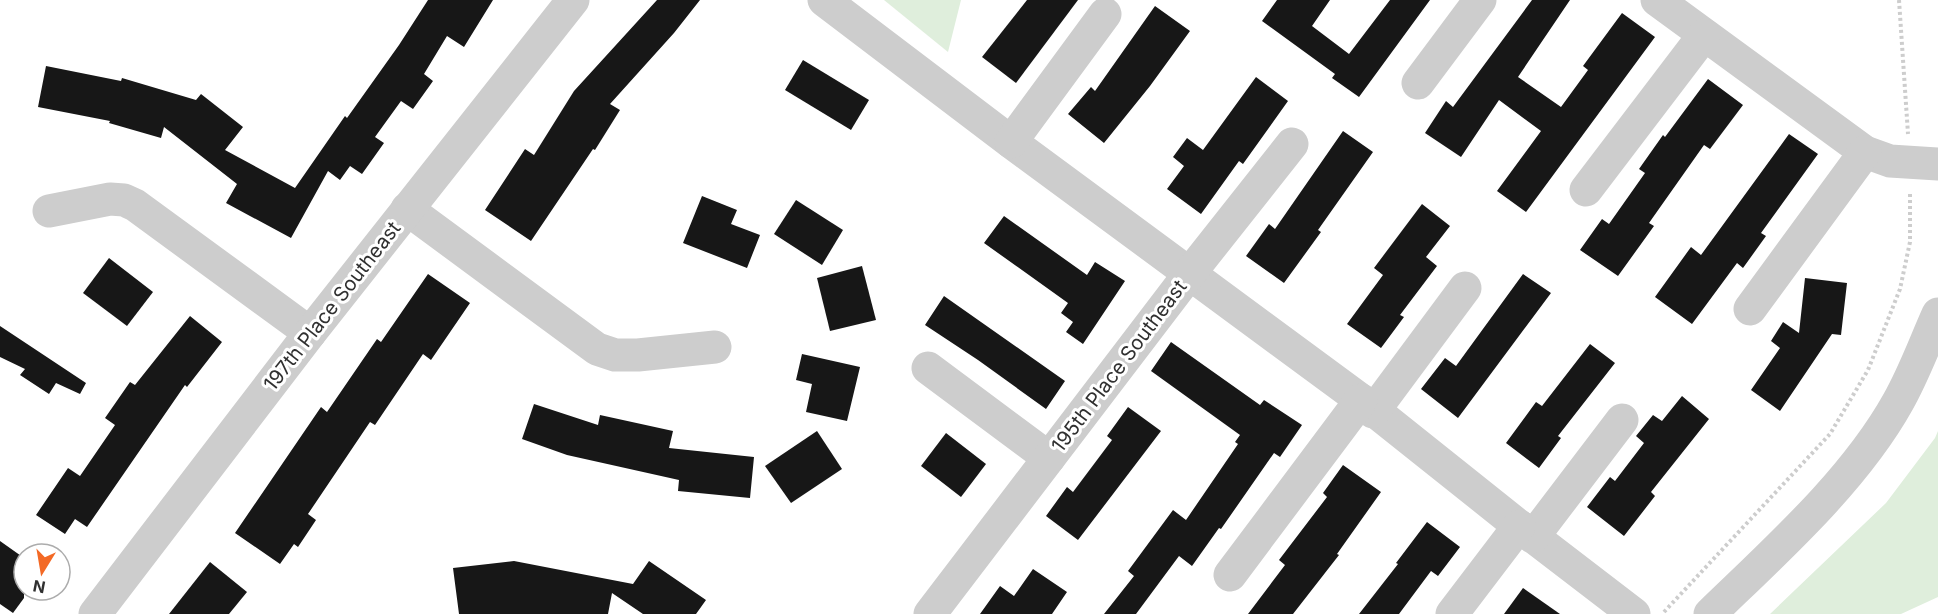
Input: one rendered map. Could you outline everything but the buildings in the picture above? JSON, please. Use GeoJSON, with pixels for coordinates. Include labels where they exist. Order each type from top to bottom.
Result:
{"type":"FeatureCollection","features":[{"type":"Feature","properties":{"kind":"street","name":"197th Place Southeast"},"geometry":{"type":"LineString","coordinates":[[95,614],[310,333],[573,0]]}},
{"type":"Feature","properties":{"kind":"street"},"geometry":{"type":"LineString","coordinates":[[824,0],[1367,406],[1634,614]]}},
{"type":"Feature","properties":{"kind":"street"},"geometry":{"type":"LineString","coordinates":[[1418,83],[1480,0]]}},
{"type":"Feature","properties":{"kind":"street"},"geometry":{"type":"LineString","coordinates":[[1657,0],[1864,152],[1890,161],[1924,163]]}},
{"type":"Feature","properties":{"kind":"street"},"geometry":{"type":"LineString","coordinates":[[1011,142],[1105,14]]}},
{"type":"Feature","properties":{"kind":"street"},"geometry":{"type":"LineString","coordinates":[[1586,190],[1704,35]]}},
{"type":"Feature","properties":{"kind":"street","name":"195th Place Southeast"},"geometry":{"type":"LineString","coordinates":[[930,614],[1190,273],[1292,144]]}},
{"type":"Feature","properties":{"kind":"street"},"geometry":{"type":"LineString","coordinates":[[1750,309],[1864,152]]}},
{"type":"Feature","properties":{"kind":"street"},"geometry":{"type":"LineString","coordinates":[[49,211],[110,198],[124,200],[135,205],[310,333]]}},
{"type":"Feature","properties":{"kind":"street"},"geometry":{"type":"LineString","coordinates":[[407,209],[597,349],[615,355],[638,355],[715,346]]}},
{"type":"Feature","properties":{"kind":"street"},"geometry":{"type":"LineString","coordinates":[[1230,575],[1465,288]]}},
{"type":"Feature","properties":{"kind":"street"},"geometry":{"type":"LineString","coordinates":[[1710,614],[1794,532],[1830,493],[1871,442],[1898,402],[1938,314]]}},
{"type":"Feature","properties":{"kind":"street","name":"195th Place Southeast"},"geometry":{"type":"LineString","coordinates":[[928,368],[1049,458]]}},
{"type":"Feature","properties":{"kind":"street"},"geometry":{"type":"LineString","coordinates":[[1452,614],[1622,420]]}},
{"type":"Feature","properties":{"kind":"path"},"geometry":{"type":"LineString","coordinates":[[1661,614],[1830,434],[1869,370],[1900,289],[1924,163],[1899,0]]}},
{"type":"Feature","properties":{"kind":"green space"},"geometry":{"type":"Polygon","coordinates":[[[884,0],[961,0],[948,52],[884,0]]]}},
{"type":"Feature","properties":{"kind":"green space"},"geometry":{"type":"Polygon","coordinates":[[[1938,431],[1938,597],[1901,614],[1770,614],[1886,503],[1938,431]]]}}]}
